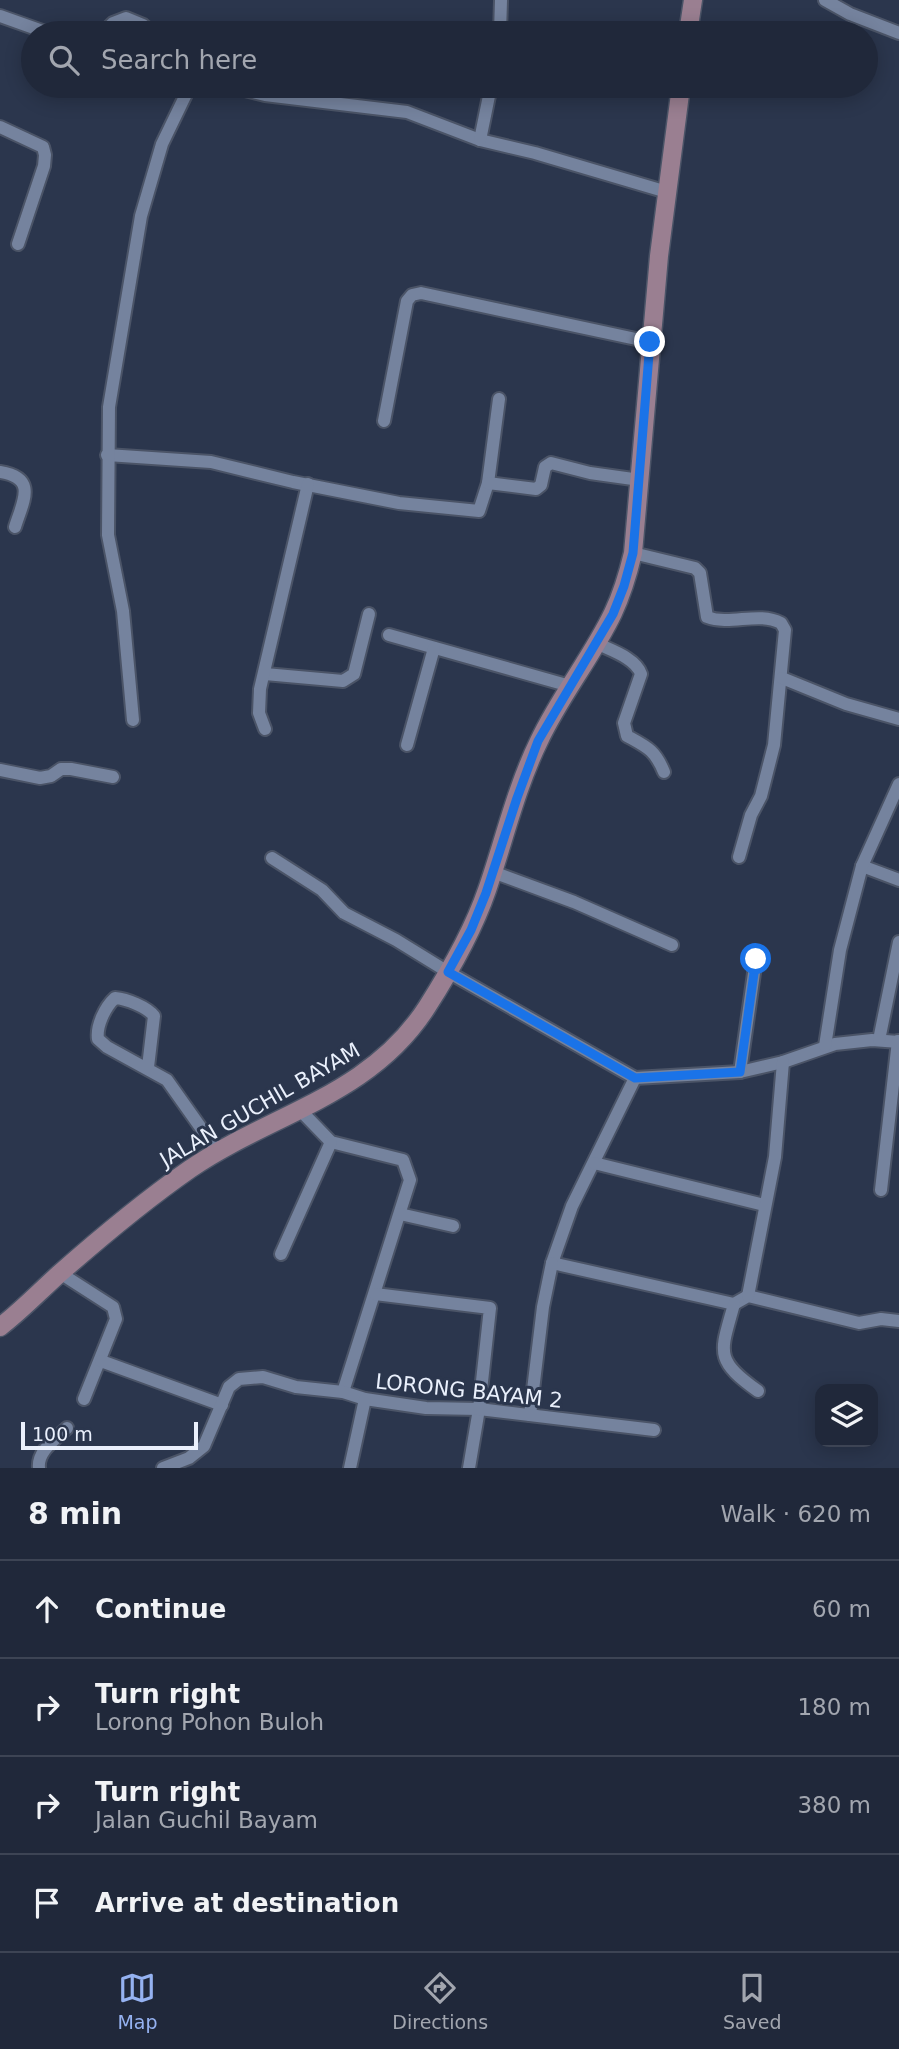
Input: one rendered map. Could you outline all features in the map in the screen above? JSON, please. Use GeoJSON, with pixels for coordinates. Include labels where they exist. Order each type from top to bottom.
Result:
{"type":"FeatureCollection","features":[{"type":"Feature","properties":{"kind":"main road"},"geometry":{"type":"LineString","coordinates":[[690,21],[694,0]]}},
{"type":"Feature","properties":{"kind":"main road","name":"JALAN GUCHIL BAYAM"},"geometry":{"type":"LineString","coordinates":[[0,1328],[145,1201],[218,1152],[351,1083],[388,1055],[426,1008],[448,972],[471,930],[538,741],[617,604],[633,553],[650,342],[679,98]]}},
{"type":"Feature","properties":{"kind":"main road","name":"JALAN GUCHIL BAYAM"},"geometry":{"type":"LineString","coordinates":[[0,1315],[39,1292]]}},
{"type":"Feature","properties":{"kind":"street"},"geometry":{"type":"LineString","coordinates":[[500,21],[501,0]]}},
{"type":"Feature","properties":{"kind":"street"},"geometry":{"type":"LineString","coordinates":[[825,0],[870,21]]}},
{"type":"Feature","properties":{"kind":"street"},"geometry":{"type":"LineString","coordinates":[[0,16],[21,23]]}},
{"type":"Feature","properties":{"kind":"street"},"geometry":{"type":"LineString","coordinates":[[878,24],[899,33]]}},
{"type":"Feature","properties":{"kind":"street"},"geometry":{"type":"LineString","coordinates":[[133,720],[123,611],[108,536],[108,407],[141,216],[162,144],[184,98]]}},
{"type":"Feature","properties":{"kind":"street"},"geometry":{"type":"LineString","coordinates":[[290,98],[407,112],[480,140],[535,153],[667,192]]}},
{"type":"Feature","properties":{"kind":"street"},"geometry":{"type":"LineString","coordinates":[[480,140],[489,98]]}},
{"type":"Feature","properties":{"kind":"street"},"geometry":{"type":"LineString","coordinates":[[0,127],[43,147],[45,155],[44,166],[18,244]]}},
{"type":"Feature","properties":{"kind":"street"},"geometry":{"type":"LineString","coordinates":[[384,421],[407,301],[412,295],[421,293],[650,342]]}},
{"type":"Feature","properties":{"kind":"street"},"geometry":{"type":"LineString","coordinates":[[107,455],[211,462],[399,503],[479,511],[488,483],[499,399]]}},
{"type":"Feature","properties":{"kind":"street"},"geometry":{"type":"LineString","coordinates":[[488,483],[536,489],[541,485],[545,467],[551,463],[590,473],[640,480]]}},
{"type":"Feature","properties":{"kind":"street"},"geometry":{"type":"LineString","coordinates":[[0,472],[15,474],[23,480],[25,487],[15,527]]}},
{"type":"Feature","properties":{"kind":"street"},"geometry":{"type":"LineString","coordinates":[[265,729],[258,713],[260,689],[308,484]]}},
{"type":"Feature","properties":{"kind":"street"},"geometry":{"type":"LineString","coordinates":[[633,553],[695,568],[700,573],[707,617],[716,620],[766,618],[781,623],[785,630],[774,745],[761,796],[751,815],[738,857]]}},
{"type":"Feature","properties":{"kind":"street"},"geometry":{"type":"LineString","coordinates":[[265,674],[344,681],[354,674],[369,614]]}},
{"type":"Feature","properties":{"kind":"street"},"geometry":{"type":"LineString","coordinates":[[389,635],[570,686]]}},
{"type":"Feature","properties":{"kind":"street"},"geometry":{"type":"LineString","coordinates":[[596,643],[634,663],[639,669],[641,674],[624,723],[625,731],[627,736],[652,750],[658,757],[663,772]]}},
{"type":"Feature","properties":{"kind":"street"},"geometry":{"type":"LineString","coordinates":[[407,745],[434,648]]}},
{"type":"Feature","properties":{"kind":"street"},"geometry":{"type":"LineString","coordinates":[[782,678],[846,704],[899,719]]}},
{"type":"Feature","properties":{"kind":"street"},"geometry":{"type":"LineString","coordinates":[[0,770],[40,778],[51,776],[61,769],[113,777]]}},
{"type":"Feature","properties":{"kind":"street"},"geometry":{"type":"LineString","coordinates":[[825,1046],[840,950],[862,866],[899,785]]}},
{"type":"Feature","properties":{"kind":"street"},"geometry":{"type":"LineString","coordinates":[[272,858],[328,895],[344,912],[635,1078],[740,1072],[783,1062],[825,1046],[879,1040],[898,1041],[881,1190]]}},
{"type":"Feature","properties":{"kind":"street"},"geometry":{"type":"LineString","coordinates":[[862,866],[899,880]]}},
{"type":"Feature","properties":{"kind":"street"},"geometry":{"type":"LineString","coordinates":[[493,872],[575,902],[672,945]]}},
{"type":"Feature","properties":{"kind":"street"},"geometry":{"type":"LineString","coordinates":[[879,1040],[899,942]]}},
{"type":"Feature","properties":{"kind":"street"},"geometry":{"type":"LineString","coordinates":[[740,1072],[756,959]]}},
{"type":"Feature","properties":{"kind":"street"},"geometry":{"type":"LineString","coordinates":[[148,1067],[154,1016],[121,998],[115,998],[104,1014],[97,1032],[98,1039],[107,1047],[148,1067],[167,1080],[218,1152]]}},
{"type":"Feature","properties":{"kind":"street"},"geometry":{"type":"LineString","coordinates":[[748,1296],[775,1157],[783,1062]]}},
{"type":"Feature","properties":{"kind":"street"},"geometry":{"type":"LineString","coordinates":[[530,1415],[543,1307],[552,1263],[572,1206],[635,1078]]}},
{"type":"Feature","properties":{"kind":"street"},"geometry":{"type":"LineString","coordinates":[[301,1111],[331,1142],[403,1160],[410,1180],[343,1392]]}},
{"type":"Feature","properties":{"kind":"street"},"geometry":{"type":"LineString","coordinates":[[281,1254],[331,1142]]}},
{"type":"Feature","properties":{"kind":"street"},"geometry":{"type":"LineString","coordinates":[[594,1163],[764,1205]]}},
{"type":"Feature","properties":{"kind":"street"},"geometry":{"type":"LineString","coordinates":[[400,1214],[453,1226]]}},
{"type":"Feature","properties":{"kind":"street"},"geometry":{"type":"LineString","coordinates":[[552,1263],[734,1304],[748,1296],[859,1323],[899,1321]]}},
{"type":"Feature","properties":{"kind":"street"},"geometry":{"type":"LineString","coordinates":[[60,1273],[113,1307],[116,1319],[84,1399]]}},
{"type":"Feature","properties":{"kind":"street"},"geometry":{"type":"LineString","coordinates":[[375,1294],[490,1308],[479,1409],[469,1468]]}},
{"type":"Feature","properties":{"kind":"street"},"geometry":{"type":"LineString","coordinates":[[734,1304],[722,1350],[732,1372],[758,1391]]}},
{"type":"Feature","properties":{"kind":"street"},"geometry":{"type":"LineString","coordinates":[[101,1361],[222,1405]]}},
{"type":"Feature","properties":{"kind":"street","name":"LORONG BAYAM 2"},"geometry":{"type":"LineString","coordinates":[[163,1468],[189,1458],[204,1447],[229,1387],[239,1379],[263,1377],[296,1387],[343,1392],[365,1399],[426,1408],[479,1409],[654,1430]]}},
{"type":"Feature","properties":{"kind":"street"},"geometry":{"type":"LineString","coordinates":[[350,1468],[365,1399]]}},
{"type":"Feature","properties":{"kind":"street"},"geometry":{"type":"LineString","coordinates":[[39,1468],[38,1462],[42,1453],[67,1428]]}},
{"type":"Feature","properties":{"kind":"route"},"geometry":{"type":"LineString","coordinates":[[650,342],[633,553],[624,586],[613,614],[538,741],[486,893],[471,930],[448,972],[635,1078],[740,1072],[756,959]]}}]}
